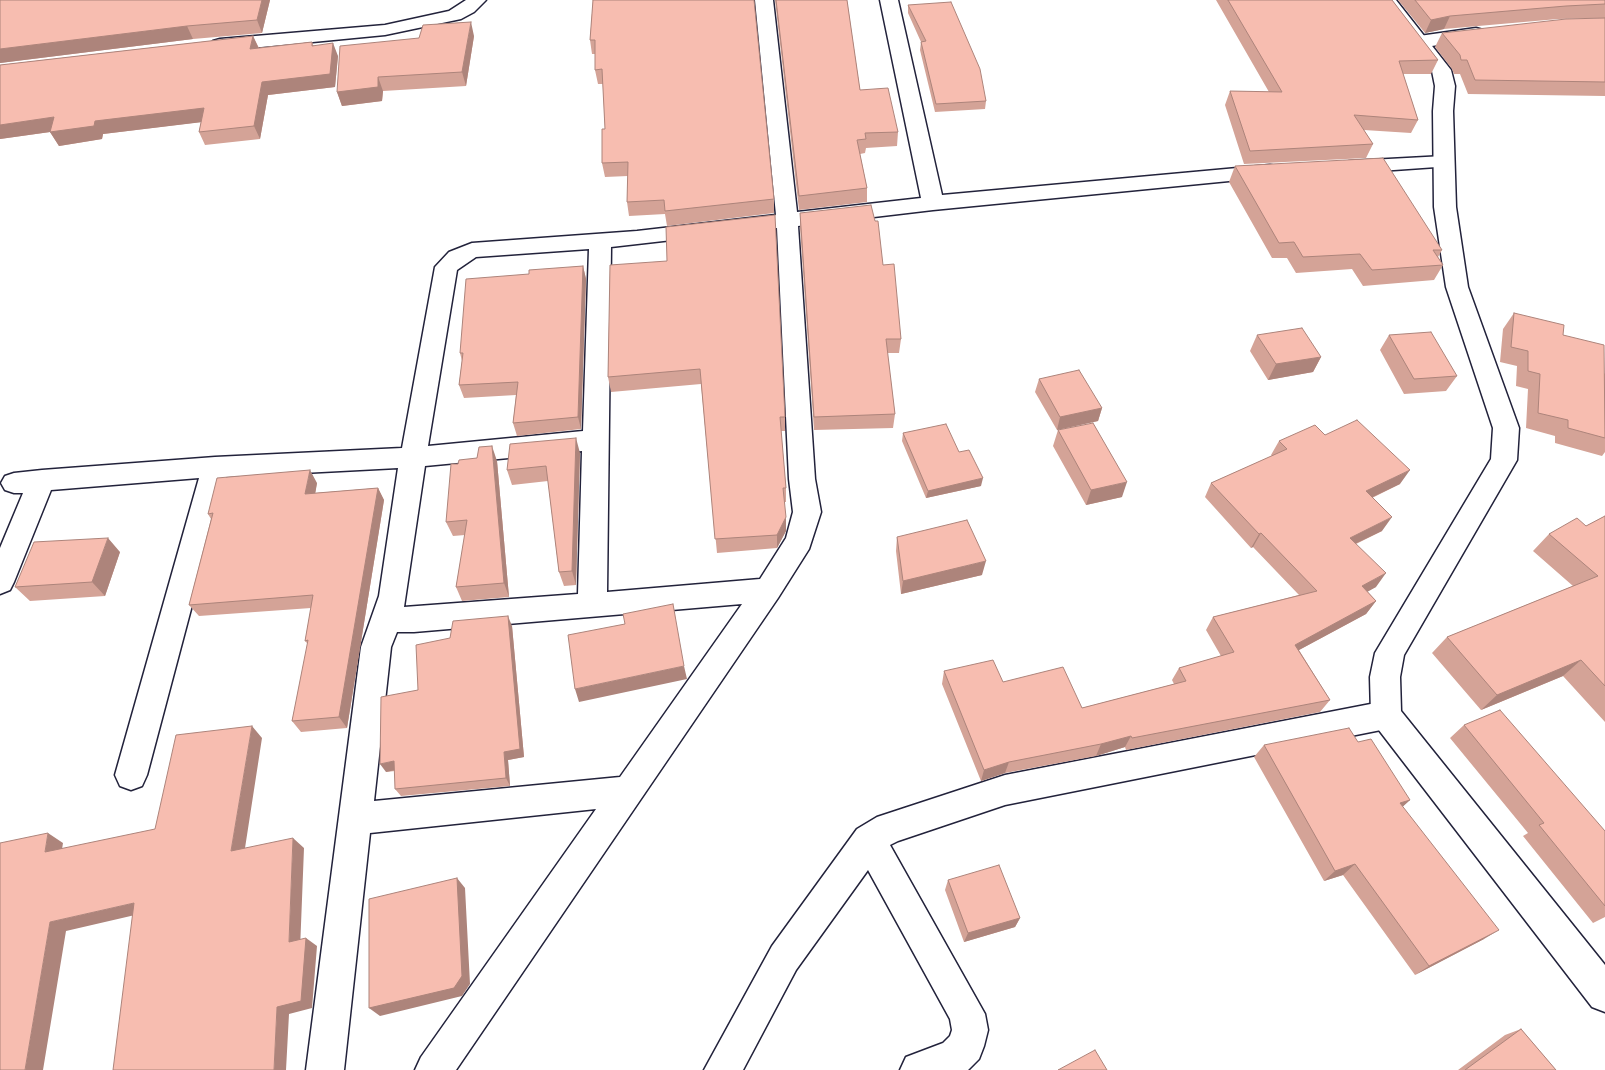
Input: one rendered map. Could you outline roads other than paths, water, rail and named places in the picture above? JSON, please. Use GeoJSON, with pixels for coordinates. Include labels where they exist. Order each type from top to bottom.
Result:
{"type":"FeatureCollection","features":[{"type":"Feature","properties":{"kind":"street"},"geometry":{"type":"LineString","coordinates":[[202,46],[385,30],[454,15],[468,8],[477,0]]}},
{"type":"Feature","properties":{"kind":"street"},"geometry":{"type":"LineString","coordinates":[[434,1070],[768,590],[799,541],[807,512],[802,479],[787,220],[764,0]]}},
{"type":"Feature","properties":{"kind":"street"},"geometry":{"type":"LineString","coordinates":[[889,0],[933,203]]}},
{"type":"Feature","properties":{"kind":"street"},"geometry":{"type":"LineString","coordinates":[[1386,0],[1441,70],[1445,86],[1443,111],[1445,207],[1457,287],[1506,428],[1504,460],[1390,652],[1385,677],[1386,714],[1605,994]]}},
{"type":"Feature","properties":{"kind":"street"},"geometry":{"type":"LineString","coordinates":[[1419,42],[1492,32]]}},
{"type":"Feature","properties":{"kind":"street"},"geometry":{"type":"LineString","coordinates":[[1327,168],[1444,162]]}},
{"type":"Feature","properties":{"kind":"street"},"geometry":{"type":"LineString","coordinates":[[325,1070],[376,647],[387,619],[393,596],[413,457],[446,267],[457,257],[472,250],[600,239],[637,238],[933,203],[1288,170]]}},
{"type":"Feature","properties":{"kind":"street"},"geometry":{"type":"LineString","coordinates":[[592,605],[600,239]]}},
{"type":"Feature","properties":{"kind":"street"},"geometry":{"type":"LineString","coordinates":[[14,483],[215,467],[413,457],[596,440]]}},
{"type":"Feature","properties":{"kind":"street"},"geometry":{"type":"LineString","coordinates":[[131,775],[215,467]]}},
{"type":"Feature","properties":{"kind":"street"},"geometry":{"type":"LineString","coordinates":[[0,582],[42,480]]}},
{"type":"Feature","properties":{"kind":"street"},"geometry":{"type":"LineString","coordinates":[[387,619],[414,620],[768,590]]}},
{"type":"Feature","properties":{"kind":"street"},"geometry":{"type":"LineString","coordinates":[[723,1070],[784,958],[869,840],[889,828],[1005,790],[1386,714]]}},
{"type":"Feature","properties":{"kind":"street"},"geometry":{"type":"LineString","coordinates":[[355,820],[627,791]]}},
{"type":"Feature","properties":{"kind":"street"},"geometry":{"type":"LineString","coordinates":[[869,840],[967,1014],[970,1030],[966,1046],[955,1057],[920,1070]]}}]}
